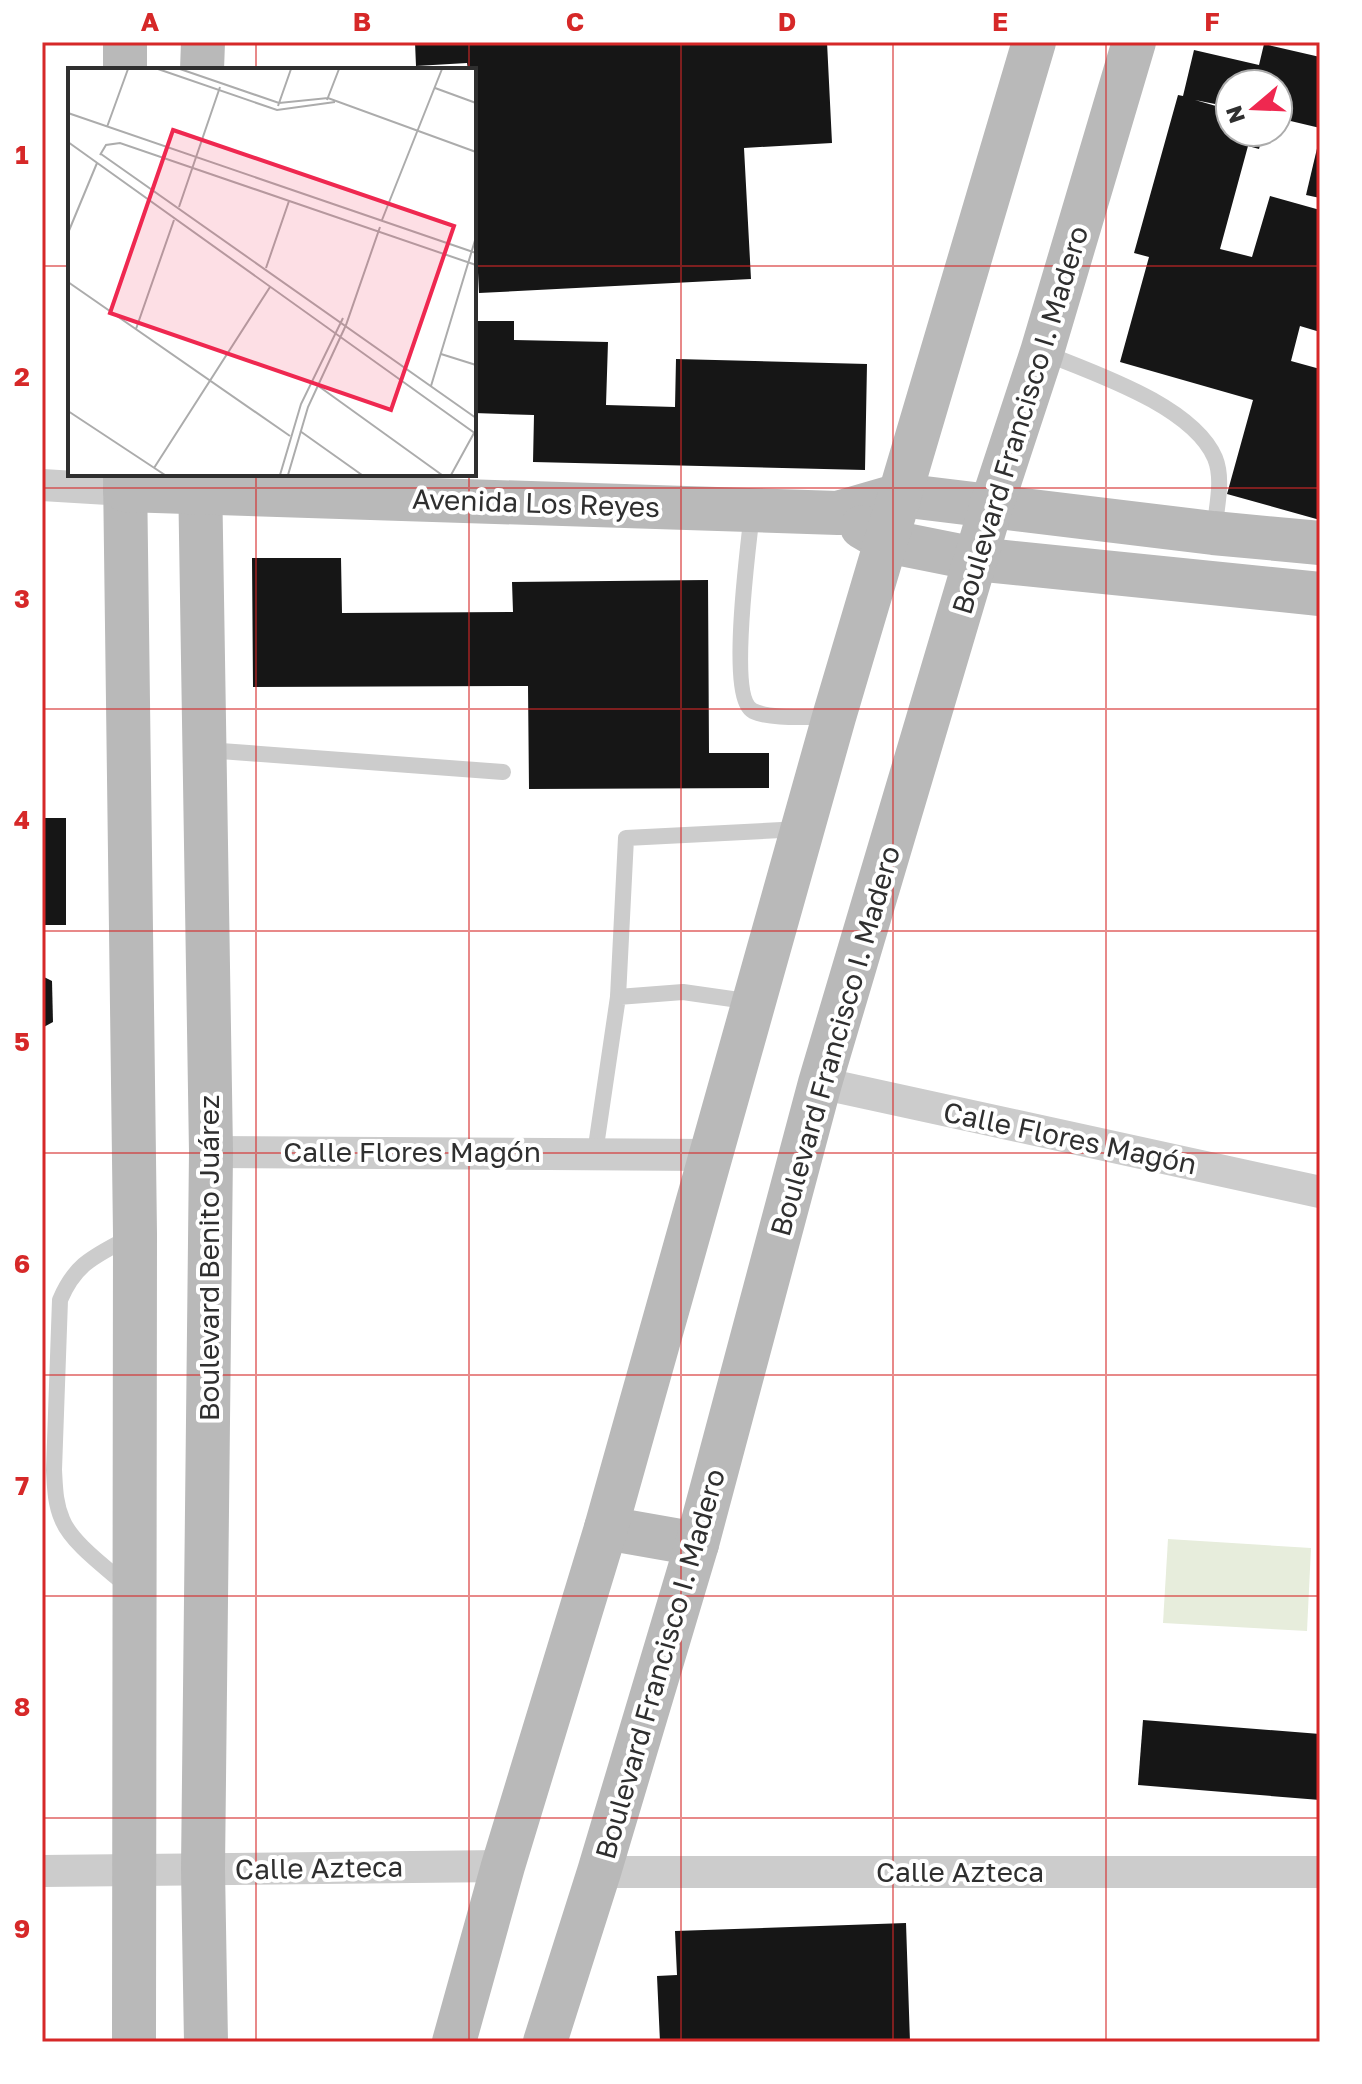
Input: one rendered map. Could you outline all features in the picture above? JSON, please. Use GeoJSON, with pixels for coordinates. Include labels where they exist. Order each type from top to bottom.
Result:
{"type":"FeatureCollection","features":[{"type":"Feature","properties":{"kind":"main road"},"geometry":{"type":"LineString","coordinates":[[125,42],[125,68]]}},
{"type":"Feature","properties":{"kind":"main road"},"geometry":{"type":"LineString","coordinates":[[202,68],[203,42]]}},
{"type":"Feature","properties":{"kind":"main road"},"geometry":{"type":"LineString","coordinates":[[454,2042],[503,1866],[606,1528],[834,717],[1034,42]]}},
{"type":"Feature","properties":{"kind":"main road","name":"Boulevard Francisco I. Madero"},"geometry":{"type":"LineString","coordinates":[[545,2042],[697,1544],[820,1083],[991,507],[1042,352],[1134,42]]}},
{"type":"Feature","properties":{"kind":"main road"},"geometry":{"type":"LineString","coordinates":[[125,482],[135,1234],[134,2042]]}},
{"type":"Feature","properties":{"kind":"main road","name":"Avenida Los Reyes"},"geometry":{"type":"LineString","coordinates":[[125,482],[200,482],[838,513],[900,495],[1320,543]]}},
{"type":"Feature","properties":{"kind":"main road","name":"Boulevard Benito Juárez"},"geometry":{"type":"LineString","coordinates":[[200,482],[211,1152],[203,1869],[206,2042]]}},
{"type":"Feature","properties":{"kind":"main road","name":"Avenida Los Reyes"},"geometry":{"type":"LineString","coordinates":[[838,513],[886,541],[976,559],[1320,594]]}},
{"type":"Feature","properties":{"kind":"main road"},"geometry":{"type":"LineString","coordinates":[[606,1528],[697,1544]]}},
{"type":"Feature","properties":{"kind":"street","name":"Avenida Los Reyes"},"geometry":{"type":"LineString","coordinates":[[42,485],[125,482]]}},
{"type":"Feature","properties":{"kind":"street","name":"Calle Flores Magón"},"geometry":{"type":"LineString","coordinates":[[820,1083],[1320,1192]]}},
{"type":"Feature","properties":{"kind":"street","name":"Calle Flores Magón"},"geometry":{"type":"LineString","coordinates":[[211,1152],[709,1155]]}},
{"type":"Feature","properties":{"kind":"street","name":"Calle Azteca"},"geometry":{"type":"LineString","coordinates":[[42,1871],[503,1866]]}},
{"type":"Feature","properties":{"kind":"street","name":"Calle Azteca"},"geometry":{"type":"LineString","coordinates":[[599,1872],[1320,1872]]}},
{"type":"Feature","properties":{"kind":"lane"},"geometry":{"type":"LineString","coordinates":[[1042,352],[1140,393],[1171,411],[1197,434],[1215,457],[1220,477],[1213,533]]}},
{"type":"Feature","properties":{"kind":"lane"},"geometry":{"type":"LineString","coordinates":[[752,510],[740,646],[743,699],[751,710],[767,715],[834,717]]}},
{"type":"Feature","properties":{"kind":"lane"},"geometry":{"type":"LineString","coordinates":[[205,750],[503,772]]}},
{"type":"Feature","properties":{"kind":"lane"},"geometry":{"type":"LineString","coordinates":[[595,1153],[618,997],[626,838],[802,829]]}},
{"type":"Feature","properties":{"kind":"lane"},"geometry":{"type":"LineString","coordinates":[[618,997],[683,992],[753,1002]]}},
{"type":"Feature","properties":{"kind":"lane"},"geometry":{"type":"LineString","coordinates":[[135,1234],[80,1266],[69,1279],[60,1300],[54,1470],[55,1498],[63,1523],[81,1545],[135,1593]]}},
{"type":"Feature","properties":{"kind":"green space"},"geometry":{"type":"Polygon","coordinates":[[[1168,1539],[1311,1548],[1307,1631],[1163,1623],[1168,1539]]]}},
{"type":"Feature","properties":{"kind":"building"},"geometry":{"type":"Polygon","coordinates":[[[415,42],[827,42],[832,143],[744,148],[751,279],[479,293],[476,68],[468,68],[467,63],[416,66],[415,42]]]}},
{"type":"Feature","properties":{"kind":"building"},"geometry":{"type":"Polygon","coordinates":[[[1264,44],[1320,57],[1320,128],[1294,122],[1294,68],[1214,68],[1214,104],[1195,100],[1214,105],[1214,148],[1247,148],[1220,249],[1252,257],[1270,196],[1320,210],[1320,332],[1300,326],[1291,361],[1320,369],[1320,520],[1227,494],[1253,400],[1120,362],[1149,257],[1134,253],[1178,95],[1183,96],[1194,50],[1259,65],[1264,44]]]}},
{"type":"Feature","properties":{"kind":"building"},"geometry":{"type":"Polygon","coordinates":[[[1320,140],[1320,198],[1306,195],[1320,140]]]}},
{"type":"Feature","properties":{"kind":"building"},"geometry":{"type":"Polygon","coordinates":[[[476,321],[514,321],[514,340],[608,342],[606,405],[675,407],[676,359],[867,364],[865,470],[533,462],[534,415],[476,413],[476,321]]]}},
{"type":"Feature","properties":{"kind":"building"},"geometry":{"type":"Polygon","coordinates":[[[42,374],[45,374],[45,409],[42,409],[42,374]]]}},
{"type":"Feature","properties":{"kind":"building"},"geometry":{"type":"Polygon","coordinates":[[[252,558],[341,558],[342,613],[513,612],[512,582],[708,580],[709,753],[769,753],[769,788],[529,789],[528,686],[253,687],[252,558]]]}},
{"type":"Feature","properties":{"kind":"building"},"geometry":{"type":"Polygon","coordinates":[[[42,818],[66,818],[66,925],[42,925],[42,818]]]}},
{"type":"Feature","properties":{"kind":"building"},"geometry":{"type":"Polygon","coordinates":[[[42,976],[52,981],[53,1022],[42,1028],[42,976]]]}},
{"type":"Feature","properties":{"kind":"building"},"geometry":{"type":"Polygon","coordinates":[[[1143,1720],[1320,1734],[1320,1800],[1138,1785],[1143,1720]]]}},
{"type":"Feature","properties":{"kind":"building"},"geometry":{"type":"Polygon","coordinates":[[[906,1923],[910,2042],[660,2042],[657,1976],[677,1975],[675,1931],[906,1923]]]}}]}
